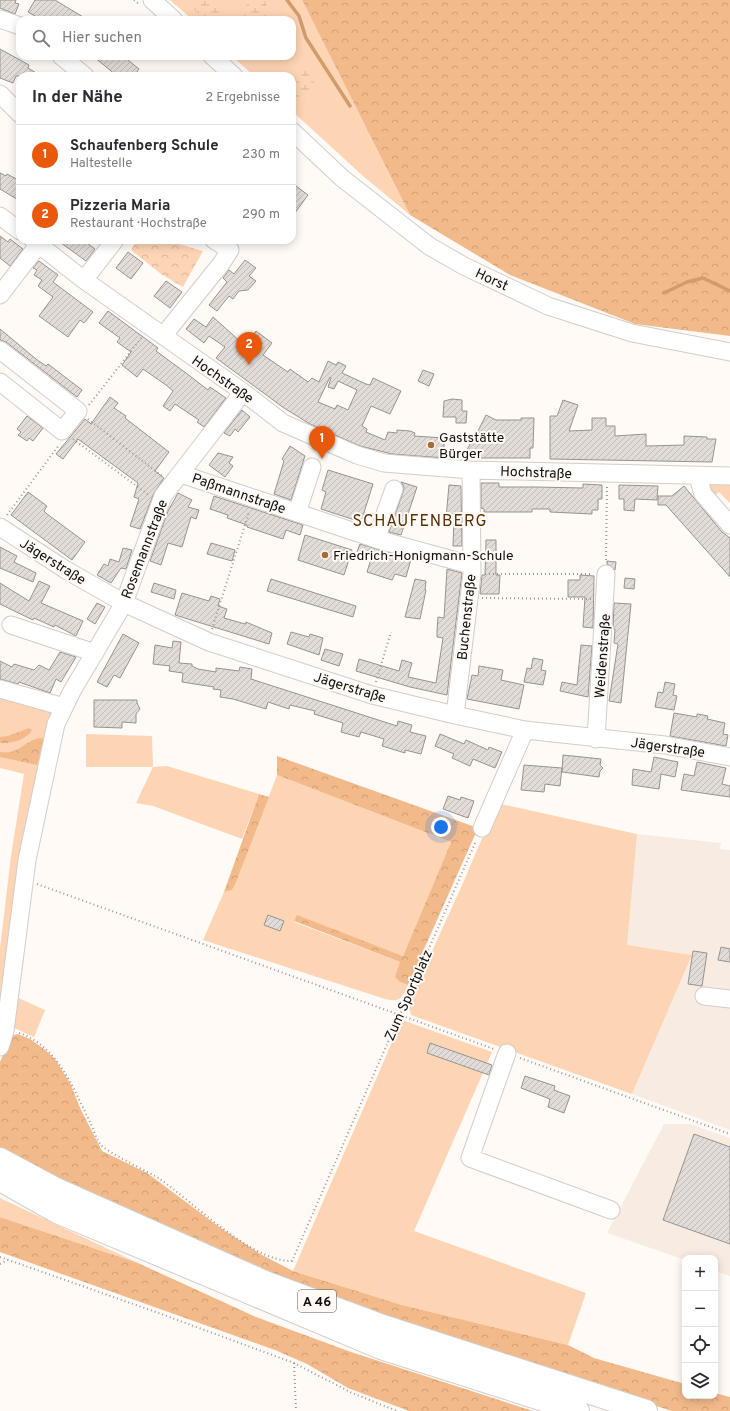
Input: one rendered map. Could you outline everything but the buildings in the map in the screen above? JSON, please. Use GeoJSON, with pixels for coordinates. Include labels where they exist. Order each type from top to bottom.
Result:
{"type":"FeatureCollection","features":[{"type":"Feature","properties":{"kind":"highway","name":"A 46"},"geometry":{"type":"LineString","coordinates":[[0,1159],[54,1188],[265,1282],[383,1326],[646,1411]]}},
{"type":"Feature","properties":{"kind":"highway","name":"A 46"},"geometry":{"type":"LineString","coordinates":[[0,1180],[57,1212],[381,1348],[578,1411]]}},
{"type":"Feature","properties":{"kind":"street"},"geometry":{"type":"LineString","coordinates":[[152,0],[170,16]]}},
{"type":"Feature","properties":{"kind":"street"},"geometry":{"type":"LineString","coordinates":[[0,19],[16,25]]}},
{"type":"Feature","properties":{"kind":"street"},"geometry":{"type":"LineString","coordinates":[[66,60],[80,72]]}},
{"type":"Feature","properties":{"kind":"street"},"geometry":{"type":"LineString","coordinates":[[216,60],[230,72]]}},
{"type":"Feature","properties":{"kind":"street"},"geometry":{"type":"LineString","coordinates":[[0,94],[16,110]]}},
{"type":"Feature","properties":{"kind":"street","name":"Horst"},"geometry":{"type":"LineString","coordinates":[[296,135],[342,178],[429,246],[464,266],[555,308],[632,333],[730,352]]}},
{"type":"Feature","properties":{"kind":"street"},"geometry":{"type":"LineString","coordinates":[[0,216],[16,228]]}},
{"type":"Feature","properties":{"kind":"street"},"geometry":{"type":"LineString","coordinates":[[0,295],[35,244]]}},
{"type":"Feature","properties":{"kind":"street","name":"Hochstraße"},"geometry":{"type":"LineString","coordinates":[[39,244],[84,280],[243,392],[283,423],[356,455],[384,463],[471,470],[607,475],[662,474],[698,477],[730,476]]}},
{"type":"Feature","properties":{"kind":"street"},"geometry":{"type":"LineString","coordinates":[[84,280],[112,244]]}},
{"type":"Feature","properties":{"kind":"street"},"geometry":{"type":"LineString","coordinates":[[163,336],[221,264],[230,250],[220,244]]}},
{"type":"Feature","properties":{"kind":"street"},"geometry":{"type":"LineString","coordinates":[[0,350],[78,411],[62,431],[0,382]]}},
{"type":"Feature","properties":{"kind":"street","name":"Rosemannstraße"},"geometry":{"type":"LineString","coordinates":[[3,1039],[24,879],[56,724],[72,691],[124,602],[163,496],[243,392]]}},
{"type":"Feature","properties":{"kind":"street","name":"Paßmannstraße"},"geometry":{"type":"LineString","coordinates":[[297,513],[312,467]]}},
{"type":"Feature","properties":{"kind":"street","name":"Buchenstraße"},"geometry":{"type":"LineString","coordinates":[[455,715],[472,570],[471,470]]}},
{"type":"Feature","properties":{"kind":"street"},"geometry":{"type":"LineString","coordinates":[[698,477],[703,494],[730,525]]}},
{"type":"Feature","properties":{"kind":"street","name":"Paßmannstraße"},"geometry":{"type":"LineString","coordinates":[[177,479],[254,498],[472,570]]}},
{"type":"Feature","properties":{"kind":"street"},"geometry":{"type":"LineString","coordinates":[[376,539],[394,490]]}},
{"type":"Feature","properties":{"kind":"street","name":"Jägerstraße"},"geometry":{"type":"LineString","coordinates":[[0,527],[66,570],[124,602],[209,642],[372,694],[455,715],[525,730],[596,739],[665,745],[730,756]]}},
{"type":"Feature","properties":{"kind":"street","name":"Weidenstraße"},"geometry":{"type":"LineString","coordinates":[[596,739],[606,598],[606,574]]}},
{"type":"Feature","properties":{"kind":"street"},"geometry":{"type":"LineString","coordinates":[[11,624],[95,653]]}},
{"type":"Feature","properties":{"kind":"street"},"geometry":{"type":"LineString","coordinates":[[0,689],[64,707]]}},
{"type":"Feature","properties":{"kind":"street"},"geometry":{"type":"LineString","coordinates":[[482,828],[525,730]]}},
{"type":"Feature","properties":{"kind":"street"},"geometry":{"type":"LineString","coordinates":[[704,996],[730,999]]}},
{"type":"Feature","properties":{"kind":"street"},"geometry":{"type":"LineString","coordinates":[[507,1054],[470,1158],[611,1210]]}},
{"type":"Feature","properties":{"kind":"path"},"geometry":{"type":"LineString","coordinates":[[78,411],[177,479]]}},
{"type":"Feature","properties":{"kind":"path"},"geometry":{"type":"LineString","coordinates":[[62,431],[160,504]]}},
{"type":"Feature","properties":{"kind":"path"},"geometry":{"type":"LineString","coordinates":[[472,570],[606,574],[607,475]]}},
{"type":"Feature","properties":{"kind":"path"},"geometry":{"type":"LineString","coordinates":[[209,642],[254,498]]}},
{"type":"Feature","properties":{"kind":"path"},"geometry":{"type":"LineString","coordinates":[[469,598],[606,598]]}},
{"type":"Feature","properties":{"kind":"path"},"geometry":{"type":"LineString","coordinates":[[372,694],[391,632]]}},
{"type":"Feature","properties":{"kind":"path","name":"Zum Sportplatz"},"geometry":{"type":"LineString","coordinates":[[3,1039],[20,1033],[41,1044],[56,1059],[66,1074],[101,1146],[160,1179],[243,1242],[269,1256],[284,1261],[292,1260],[482,828]]}},
{"type":"Feature","properties":{"kind":"path"},"geometry":{"type":"LineString","coordinates":[[24,879],[730,1134]]}},
{"type":"Feature","properties":{"kind":"path"},"geometry":{"type":"LineString","coordinates":[[0,1257],[294,1363],[352,1393],[397,1411]]}},
{"type":"Feature","properties":{"kind":"path"},"geometry":{"type":"LineString","coordinates":[[0,1264],[8,1260]]}},
{"type":"Feature","properties":{"kind":"path"},"geometry":{"type":"LineString","coordinates":[[294,1363],[296,1411]]}},
{"type":"Feature","properties":{"kind":"shaded area"},"geometry":{"type":"Polygon","coordinates":[[[637,834],[721,843],[720,849],[730,850],[730,1130],[632,1094],[692,955],[626,945],[637,834]]]}},
{"type":"Feature","properties":{"kind":"shaded area"},"geometry":{"type":"Polygon","coordinates":[[[664,1124],[690,1124],[730,1138],[730,1276],[718,1272],[718,1255],[682,1255],[682,1259],[607,1233],[664,1124]]]}},
{"type":"Feature","properties":{"kind":"green space"},"geometry":{"type":"Polygon","coordinates":[[[170,0],[302,0],[410,215],[363,176],[296,115],[296,72],[250,72],[236,60],[296,60],[296,16],[188,16],[170,0]]]}},
{"type":"Feature","properties":{"kind":"green space"},"geometry":{"type":"Polygon","coordinates":[[[200,0],[216,0],[220,10],[217,16],[200,16],[193,8],[200,0]]]}},
{"type":"Feature","properties":{"kind":"green space"},"geometry":{"type":"Polygon","coordinates":[[[251,0],[265,1],[269,12],[267,16],[244,16],[242,10],[251,0]]]}},
{"type":"Feature","properties":{"kind":"green space"},"geometry":{"type":"Polygon","coordinates":[[[302,0],[730,0],[730,336],[635,324],[510,275],[410,215],[302,0]]]}},
{"type":"Feature","properties":{"kind":"green space"},"geometry":{"type":"Polygon","coordinates":[[[306,71],[311,74],[315,85],[310,96],[304,100],[296,99],[297,73],[306,71]]]}},
{"type":"Feature","properties":{"kind":"green space"},"geometry":{"type":"Polygon","coordinates":[[[135,244],[178,244],[203,251],[183,287],[161,274],[131,250],[135,244]]]}},
{"type":"Feature","properties":{"kind":"green space"},"geometry":{"type":"Polygon","coordinates":[[[730,482],[730,503],[719,492],[713,497],[710,485],[730,482]]]}},
{"type":"Feature","properties":{"kind":"green space"},"geometry":{"type":"Polygon","coordinates":[[[0,693],[54,712],[0,1014],[0,948],[11,856],[24,774],[0,768],[0,693]]]}},
{"type":"Feature","properties":{"kind":"green space"},"geometry":{"type":"Polygon","coordinates":[[[29,728],[32,730],[22,739],[9,743],[0,743],[0,737],[8,736],[29,728]]]}},
{"type":"Feature","properties":{"kind":"green space"},"geometry":{"type":"Polygon","coordinates":[[[86,734],[152,736],[153,767],[86,767],[86,734]]]}},
{"type":"Feature","properties":{"kind":"green space"},"geometry":{"type":"Polygon","coordinates":[[[40,738],[44,739],[37,765],[0,757],[0,752],[12,752],[29,742],[40,738]]]}},
{"type":"Feature","properties":{"kind":"green space"},"geometry":{"type":"Polygon","coordinates":[[[277,756],[478,828],[408,985],[400,982],[395,977],[400,962],[294,921],[297,915],[403,956],[451,842],[277,775],[277,756]]]}},
{"type":"Feature","properties":{"kind":"green space"},"geometry":{"type":"Polygon","coordinates":[[[167,766],[259,794],[242,839],[153,806],[136,803],[153,767],[167,766]]]}},
{"type":"Feature","properties":{"kind":"green space"},"geometry":{"type":"Polygon","coordinates":[[[277,775],[451,842],[403,956],[297,916],[294,922],[400,962],[400,982],[408,985],[402,996],[397,1000],[385,999],[203,940],[224,892],[232,890],[235,885],[277,775]]]}},
{"type":"Feature","properties":{"kind":"green space"},"geometry":{"type":"Polygon","coordinates":[[[259,794],[269,797],[235,885],[232,890],[224,892],[259,794]]]}},
{"type":"Feature","properties":{"kind":"green space"},"geometry":{"type":"Polygon","coordinates":[[[497,803],[637,834],[627,945],[692,955],[632,1094],[411,1015],[408,1004],[463,883],[497,803]]]}},
{"type":"Feature","properties":{"kind":"green space"},"geometry":{"type":"Polygon","coordinates":[[[14,996],[45,1010],[34,1037],[10,1026],[14,996]]]}},
{"type":"Feature","properties":{"kind":"green space"},"geometry":{"type":"Polygon","coordinates":[[[405,1021],[492,1052],[414,1231],[586,1293],[568,1345],[402,1305],[293,1271],[399,1026],[405,1021]]]}},
{"type":"Feature","properties":{"kind":"green space"},"geometry":{"type":"Polygon","coordinates":[[[17,1034],[30,1039],[55,1059],[70,1083],[81,1110],[102,1151],[147,1173],[222,1229],[262,1255],[293,1271],[402,1305],[568,1345],[594,1358],[682,1383],[682,1399],[718,1399],[718,1394],[730,1397],[730,1411],[672,1411],[361,1314],[0,1152],[0,1062],[10,1037],[17,1034]]]}},
{"type":"Feature","properties":{"kind":"green space"},"geometry":{"type":"Polygon","coordinates":[[[0,1198],[138,1263],[0,1217],[0,1198]]]}},
{"type":"Feature","properties":{"kind":"green space"},"geometry":{"type":"Polygon","coordinates":[[[0,1217],[138,1263],[256,1317],[351,1352],[533,1411],[409,1411],[348,1388],[307,1364],[275,1350],[0,1252],[0,1217]]]}},
{"type":"Feature","properties":{"kind":"waterway"},"geometry":{"type":"LineString","coordinates":[[287,0],[299,16],[306,38],[350,106]]}},
{"type":"Feature","properties":{"kind":"waterway"},"geometry":{"type":"LineString","coordinates":[[664,293],[687,282],[703,278],[730,291]]}},
{"type":"Feature","properties":{"kind":"place","name":"Pizzeria Maria"},"geometry":{"type":"Point","coordinates":[249,365]}},
{"type":"Feature","properties":{"kind":"place","name":"Gaststätte Bürger"},"geometry":{"type":"Point","coordinates":[431,445]}},
{"type":"Feature","properties":{"kind":"place","name":"Schaufenberg Schule"},"geometry":{"type":"Point","coordinates":[322,459]}},
{"type":"Feature","properties":{"kind":"place","name":"Friedrich-Honigmann-Schule"},"geometry":{"type":"Point","coordinates":[325,555]}},
{"type":"Feature","properties":{"kind":"district","name":"SCHAUFENBERG"},"geometry":{"type":"Point","coordinates":[420,520]}}]}
